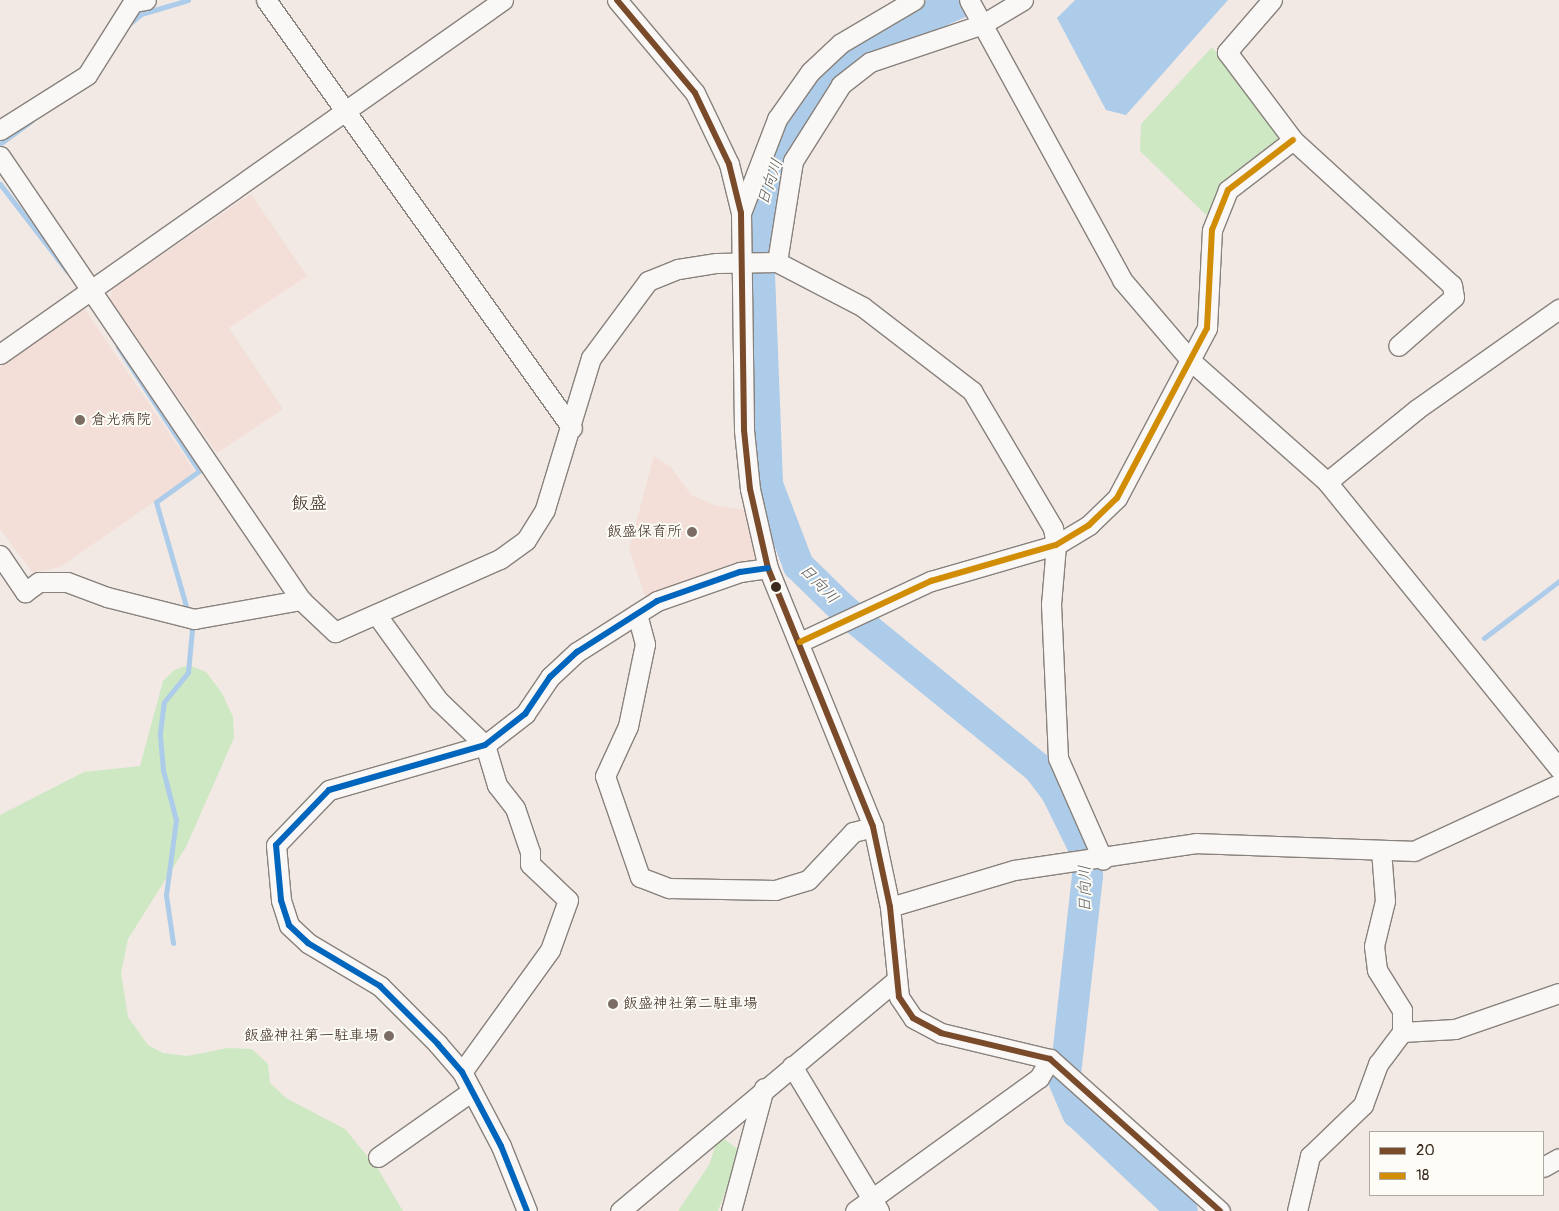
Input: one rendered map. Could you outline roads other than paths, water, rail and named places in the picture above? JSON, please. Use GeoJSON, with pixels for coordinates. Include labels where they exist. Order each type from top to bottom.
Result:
{"type":"FeatureCollection","features":[{"type":"Feature","properties":{"kind":"street"},"geometry":{"type":"LineString","coordinates":[[0,130],[87,74],[133,2],[146,0]]}},
{"type":"Feature","properties":{"kind":"street"},"geometry":{"type":"LineString","coordinates":[[266,0],[572,428]]}},
{"type":"Feature","properties":{"kind":"street"},"geometry":{"type":"LineString","coordinates":[[0,354],[503,0]]}},
{"type":"Feature","properties":{"kind":"street"},"geometry":{"type":"LineString","coordinates":[[617,0],[669,58],[712,121],[729,164],[741,213],[744,430],[750,489],[768,568],[800,642],[873,828],[890,907],[895,981],[899,997],[913,1018],[941,1033],[1053,1061],[1220,1211]]}},
{"type":"Feature","properties":{"kind":"street"},"geometry":{"type":"LineString","coordinates":[[741,213],[777,119],[810,72],[841,43],[914,0]]}},
{"type":"Feature","properties":{"kind":"street"},"geometry":{"type":"LineString","coordinates":[[777,262],[793,161],[841,85],[870,62],[976,12],[1023,0]]}},
{"type":"Feature","properties":{"kind":"street"},"geometry":{"type":"LineString","coordinates":[[1272,0],[1227,52],[1293,140],[1452,285],[1454,297],[1398,346]]}},
{"type":"Feature","properties":{"kind":"street"},"geometry":{"type":"LineString","coordinates":[[976,12],[1122,280],[1192,362],[1327,482],[1559,768]]}},
{"type":"Feature","properties":{"kind":"street"},"geometry":{"type":"LineString","coordinates":[[800,642],[931,581],[1056,545],[1089,525],[1117,498],[1192,362],[1207,328],[1212,294],[1212,230],[1228,190],[1293,140]]}},
{"type":"Feature","properties":{"kind":"street"},"geometry":{"type":"LineString","coordinates":[[0,156],[90,292],[301,600],[336,632],[500,559],[526,540],[545,509],[572,428],[591,358],[648,281],[678,269],[741,263],[777,262],[863,307],[972,390],[1053,528],[1056,545],[1051,604],[1058,758],[1103,860]]}},
{"type":"Feature","properties":{"kind":"street"},"geometry":{"type":"LineString","coordinates":[[1327,482],[1417,410],[1559,309]]}},
{"type":"Feature","properties":{"kind":"street"},"geometry":{"type":"LineString","coordinates":[[0,555],[25,592],[39,582],[67,582],[107,597],[194,619],[301,600]]}},
{"type":"Feature","properties":{"kind":"street"},"geometry":{"type":"LineString","coordinates":[[527,1211],[501,1146],[462,1072],[380,986],[308,943],[289,925],[281,900],[276,846],[329,790],[485,745],[525,714],[550,677],[577,652],[657,601],[706,583],[768,568]]}},
{"type":"Feature","properties":{"kind":"street"},"geometry":{"type":"LineString","coordinates":[[376,614],[433,694],[485,745],[496,785],[514,808],[530,852],[530,864],[568,900],[550,950],[462,1072]]}},
{"type":"Feature","properties":{"kind":"street"},"geometry":{"type":"LineString","coordinates":[[637,614],[645,644],[628,726],[605,776],[640,877],[669,888],[775,890],[808,880],[853,832],[873,828]]}},
{"type":"Feature","properties":{"kind":"street"},"geometry":{"type":"LineString","coordinates":[[890,907],[1014,870],[1103,860],[1196,842],[1414,852],[1559,784]]}},
{"type":"Feature","properties":{"kind":"street"},"geometry":{"type":"LineString","coordinates":[[1297,1211],[1310,1156],[1363,1105],[1378,1064],[1402,1032],[1402,1010],[1377,970],[1374,946],[1385,901],[1381,850]]}},
{"type":"Feature","properties":{"kind":"street"},"geometry":{"type":"LineString","coordinates":[[620,1211],[764,1088],[895,981]]}},
{"type":"Feature","properties":{"kind":"street"},"geometry":{"type":"LineString","coordinates":[[1402,1032],[1455,1029],[1559,993]]}},
{"type":"Feature","properties":{"kind":"street"},"geometry":{"type":"LineString","coordinates":[[855,1211],[875,1205],[1039,1078],[1053,1061]]}},
{"type":"Feature","properties":{"kind":"street"},"geometry":{"type":"LineString","coordinates":[[792,1066],[875,1205]]}},
{"type":"Feature","properties":{"kind":"street"},"geometry":{"type":"LineString","coordinates":[[731,1211],[764,1088]]}},
{"type":"Feature","properties":{"kind":"street"},"geometry":{"type":"LineString","coordinates":[[378,1156],[472,1091]]}},
{"type":"Feature","properties":{"kind":"street"},"geometry":{"type":"LineString","coordinates":[[1544,1166],[1559,1158]]}},
{"type":"Feature","properties":{"kind":"water"},"geometry":{"type":"Polygon","coordinates":[[[1075,0],[1228,0],[1126,115],[1106,110],[1057,18],[1075,0]]]}},
{"type":"Feature","properties":{"kind":"waterway"},"geometry":{"type":"LineString","coordinates":[[129,24],[141,14],[188,0]]}},
{"type":"Feature","properties":{"kind":"waterway","name":"日向川"},"geometry":{"type":"LineString","coordinates":[[964,0],[867,43],[833,65],[809,90],[791,121],[757,221],[767,484],[798,565],[842,608],[1038,768],[1056,792],[1085,851],[1087,875],[1064,1082],[1077,1112],[1182,1211]]}},
{"type":"Feature","properties":{"kind":"waterway"},"geometry":{"type":"LineString","coordinates":[[1,143],[31,121]]}},
{"type":"Feature","properties":{"kind":"waterway"},"geometry":{"type":"LineString","coordinates":[[0,184],[67,271]]}},
{"type":"Feature","properties":{"kind":"waterway"},"geometry":{"type":"LineString","coordinates":[[118,347],[199,471],[156,502],[186,606]]}},
{"type":"Feature","properties":{"kind":"waterway"},"geometry":{"type":"LineString","coordinates":[[1484,638],[1559,581]]}},
{"type":"Feature","properties":{"kind":"waterway"},"geometry":{"type":"LineString","coordinates":[[173,943],[166,895],[176,820],[163,770],[160,733],[164,702],[188,672],[192,630]]}},
{"type":"Feature","properties":{"kind":"place","name":"倉光病院"},"geometry":{"type":"Point","coordinates":[80,420]}},
{"type":"Feature","properties":{"kind":"place","name":"飯盛保育所"},"geometry":{"type":"Point","coordinates":[692,532]}},
{"type":"Feature","properties":{"kind":"place","name":"飯盛神社第二駐車場"},"geometry":{"type":"Point","coordinates":[613,1004]}},
{"type":"Feature","properties":{"kind":"place","name":"飯盛神社第一駐車場"},"geometry":{"type":"Point","coordinates":[389,1036]}},
{"type":"Feature","properties":{"kind":"district","name":"飯盛"},"geometry":{"type":"Point","coordinates":[309,504]}}]}
